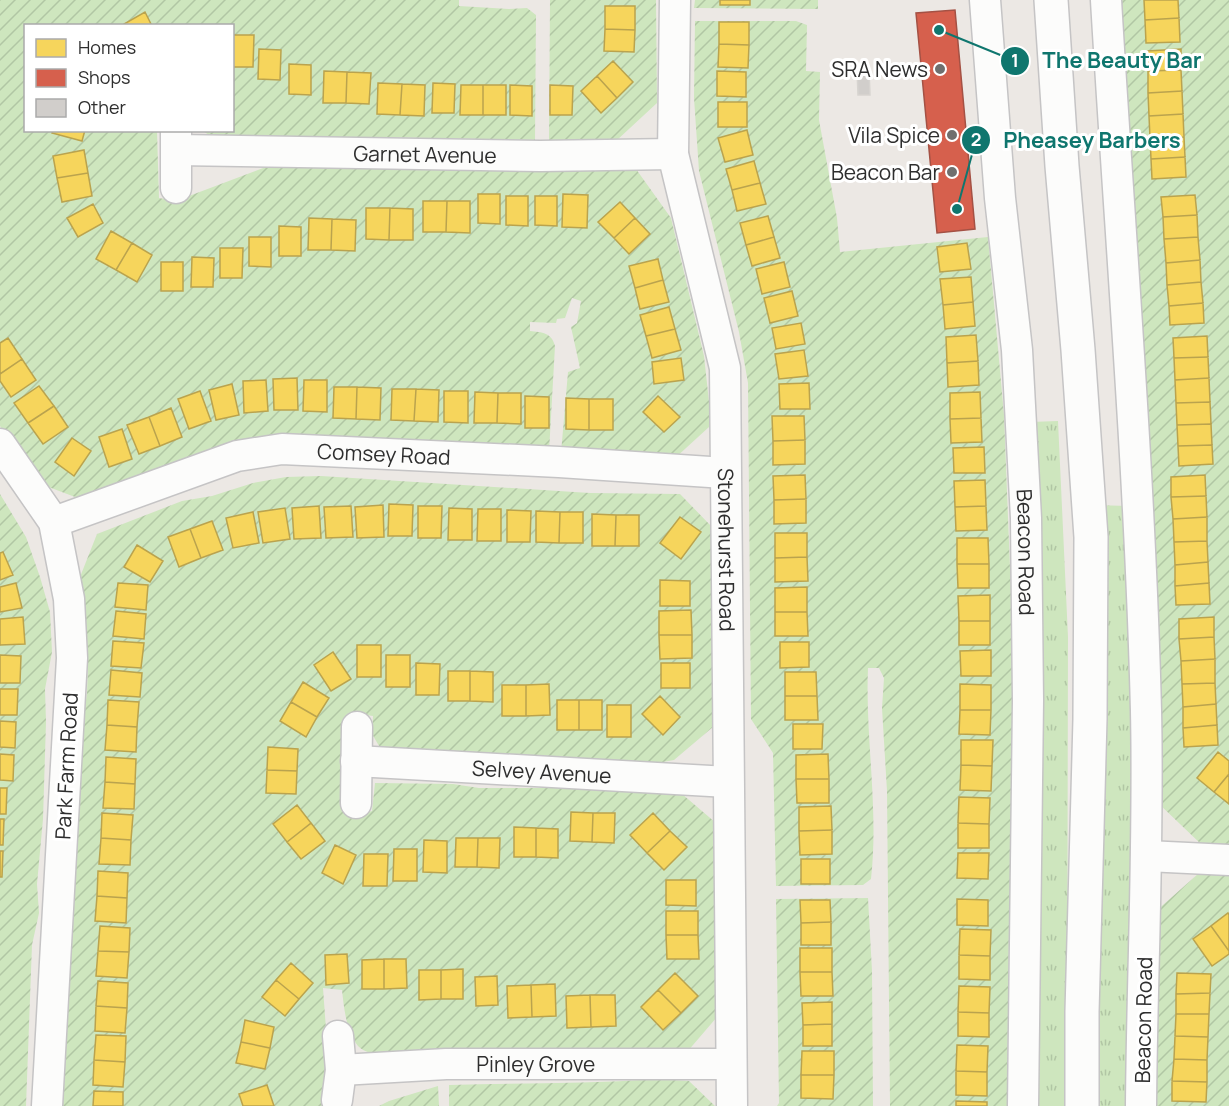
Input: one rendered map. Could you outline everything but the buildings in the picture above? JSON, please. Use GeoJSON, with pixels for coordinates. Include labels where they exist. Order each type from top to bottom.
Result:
{"type":"FeatureCollection","features":[{"type":"Feature","properties":{"kind":"main road"},"geometry":{"type":"LineString","coordinates":[[1051,0],[1091,537],[1090,719],[1082,1012],[1082,1106]]}},
{"type":"Feature","properties":{"kind":"street","name":"Stonehurst Road"},"geometry":{"type":"LineString","coordinates":[[675,0],[673,154],[724,368],[732,1106]]}},
{"type":"Feature","properties":{"kind":"street","name":"Beacon Road"},"geometry":{"type":"LineString","coordinates":[[985,0],[1000,198],[1017,350],[1026,518],[1028,702],[1023,1106]]}},
{"type":"Feature","properties":{"kind":"street","name":"Beacon Road"},"geometry":{"type":"LineString","coordinates":[[1106,0],[1140,521],[1146,714],[1147,856],[1141,1106]]}},
{"type":"Feature","properties":{"kind":"street","name":"Garnet Avenue"},"geometry":{"type":"LineString","coordinates":[[176,188],[176,140],[540,156],[673,154]]}},
{"type":"Feature","properties":{"kind":"street","name":"Park Farm Road"},"geometry":{"type":"LineString","coordinates":[[0,444],[54,522],[69,599],[72,658],[47,1106]]}},
{"type":"Feature","properties":{"kind":"street","name":"Comsey Road"},"geometry":{"type":"LineString","coordinates":[[54,522],[237,456],[282,449],[559,462],[725,473]]}},
{"type":"Feature","properties":{"kind":"street"},"geometry":{"type":"LineString","coordinates":[[356,803],[357,727]]}},
{"type":"Feature","properties":{"kind":"street","name":"Selvey Avenue"},"geometry":{"type":"LineString","coordinates":[[356,761],[728,782]]}},
{"type":"Feature","properties":{"kind":"street"},"geometry":{"type":"LineString","coordinates":[[1147,856],[1229,860]]}},
{"type":"Feature","properties":{"kind":"street"},"geometry":{"type":"LineString","coordinates":[[337,1100],[341,1070],[338,1036]]}},
{"type":"Feature","properties":{"kind":"street","name":"Pinley Grove"},"geometry":{"type":"LineString","coordinates":[[341,1070],[446,1064],[731,1064]]}},
{"type":"Feature","properties":{"kind":"green space"},"geometry":{"type":"Polygon","coordinates":[[[0,0],[459,0],[459,6],[527,8],[536,15],[535,140],[373,137],[345,139],[209,135],[204,132],[234,132],[234,24],[24,24],[24,132],[157,132],[159,198],[170,200],[189,196],[271,165],[390,169],[636,169],[671,218],[704,356],[710,411],[709,427],[674,459],[561,453],[568,372],[580,368],[571,327],[577,323],[581,301],[572,298],[565,318],[557,319],[556,323],[530,322],[530,331],[549,336],[555,346],[549,452],[382,443],[83,500],[38,483],[0,426],[0,0]]]}},
{"type":"Feature","properties":{"kind":"green space"},"geometry":{"type":"Polygon","coordinates":[[[550,0],[656,0],[657,103],[616,141],[549,140],[550,0]]]}},
{"type":"Feature","properties":{"kind":"green space"},"geometry":{"type":"Polygon","coordinates":[[[695,0],[818,0],[818,9],[694,8],[695,0]]]}},
{"type":"Feature","properties":{"kind":"green space"},"geometry":{"type":"Polygon","coordinates":[[[1122,0],[1229,0],[1229,847],[1202,845],[1158,803],[1125,120],[1122,0]]]}},
{"type":"Feature","properties":{"kind":"green space"},"geometry":{"type":"Polygon","coordinates":[[[695,21],[796,21],[807,25],[806,71],[820,72],[819,120],[837,218],[840,252],[988,237],[1004,415],[1012,619],[1013,795],[1007,1106],[890,1106],[887,791],[882,708],[884,678],[879,668],[868,668],[868,721],[873,799],[871,879],[863,885],[776,886],[773,753],[751,719],[748,383],[739,332],[699,171],[694,98],[695,21]]]}},
{"type":"Feature","properties":{"kind":"green space"},"geometry":{"type":"Polygon","coordinates":[[[1058,421],[1068,637],[1067,1106],[1035,1106],[1030,422],[1058,421]]]}},
{"type":"Feature","properties":{"kind":"green space"},"geometry":{"type":"Polygon","coordinates":[[[321,476],[590,493],[680,494],[712,527],[715,718],[713,727],[674,760],[604,763],[382,751],[372,734],[373,716],[351,713],[345,735],[361,814],[372,811],[375,783],[453,784],[479,788],[675,788],[716,823],[717,1017],[687,1052],[375,1054],[358,1046],[354,1040],[346,1019],[342,990],[323,988],[327,1043],[326,1106],[61,1106],[83,722],[87,693],[88,664],[80,577],[97,534],[182,501],[212,496],[253,483],[286,477],[321,476]]]}},
{"type":"Feature","properties":{"kind":"green space"},"geometry":{"type":"Polygon","coordinates":[[[0,494],[26,537],[40,577],[50,612],[52,652],[45,689],[43,819],[37,884],[39,913],[32,945],[26,1106],[0,1106],[0,494]]]}},
{"type":"Feature","properties":{"kind":"green space"},"geometry":{"type":"Polygon","coordinates":[[[1094,505],[1128,506],[1134,698],[1130,1106],[1093,1106],[1094,505]]]}},
{"type":"Feature","properties":{"kind":"green space"},"geometry":{"type":"Polygon","coordinates":[[[1207,866],[1229,868],[1229,1106],[1152,1106],[1155,912],[1207,866]]]}},
{"type":"Feature","properties":{"kind":"green space"},"geometry":{"type":"Polygon","coordinates":[[[868,898],[872,971],[873,1106],[777,1106],[779,1103],[776,899],[868,898]]]}},
{"type":"Feature","properties":{"kind":"green space"},"geometry":{"type":"Polygon","coordinates":[[[656,1079],[689,1081],[715,1106],[449,1106],[449,1085],[656,1079]]]}},
{"type":"Feature","properties":{"kind":"green space"},"geometry":{"type":"Polygon","coordinates":[[[438,1086],[439,1106],[379,1106],[389,1101],[438,1086]]]}},
{"type":"Feature","properties":{"kind":"place","name":"The Beauty Bar"},"geometry":{"type":"Point","coordinates":[939,30]}},
{"type":"Feature","properties":{"kind":"place","name":"SRA News"},"geometry":{"type":"Point","coordinates":[940,69]}},
{"type":"Feature","properties":{"kind":"place","name":"Vila Spice"},"geometry":{"type":"Point","coordinates":[952,135]}},
{"type":"Feature","properties":{"kind":"place","name":"Beacon Bar"},"geometry":{"type":"Point","coordinates":[952,172]}},
{"type":"Feature","properties":{"kind":"place","name":"Pheasey Barbers"},"geometry":{"type":"Point","coordinates":[957,209]}}]}
